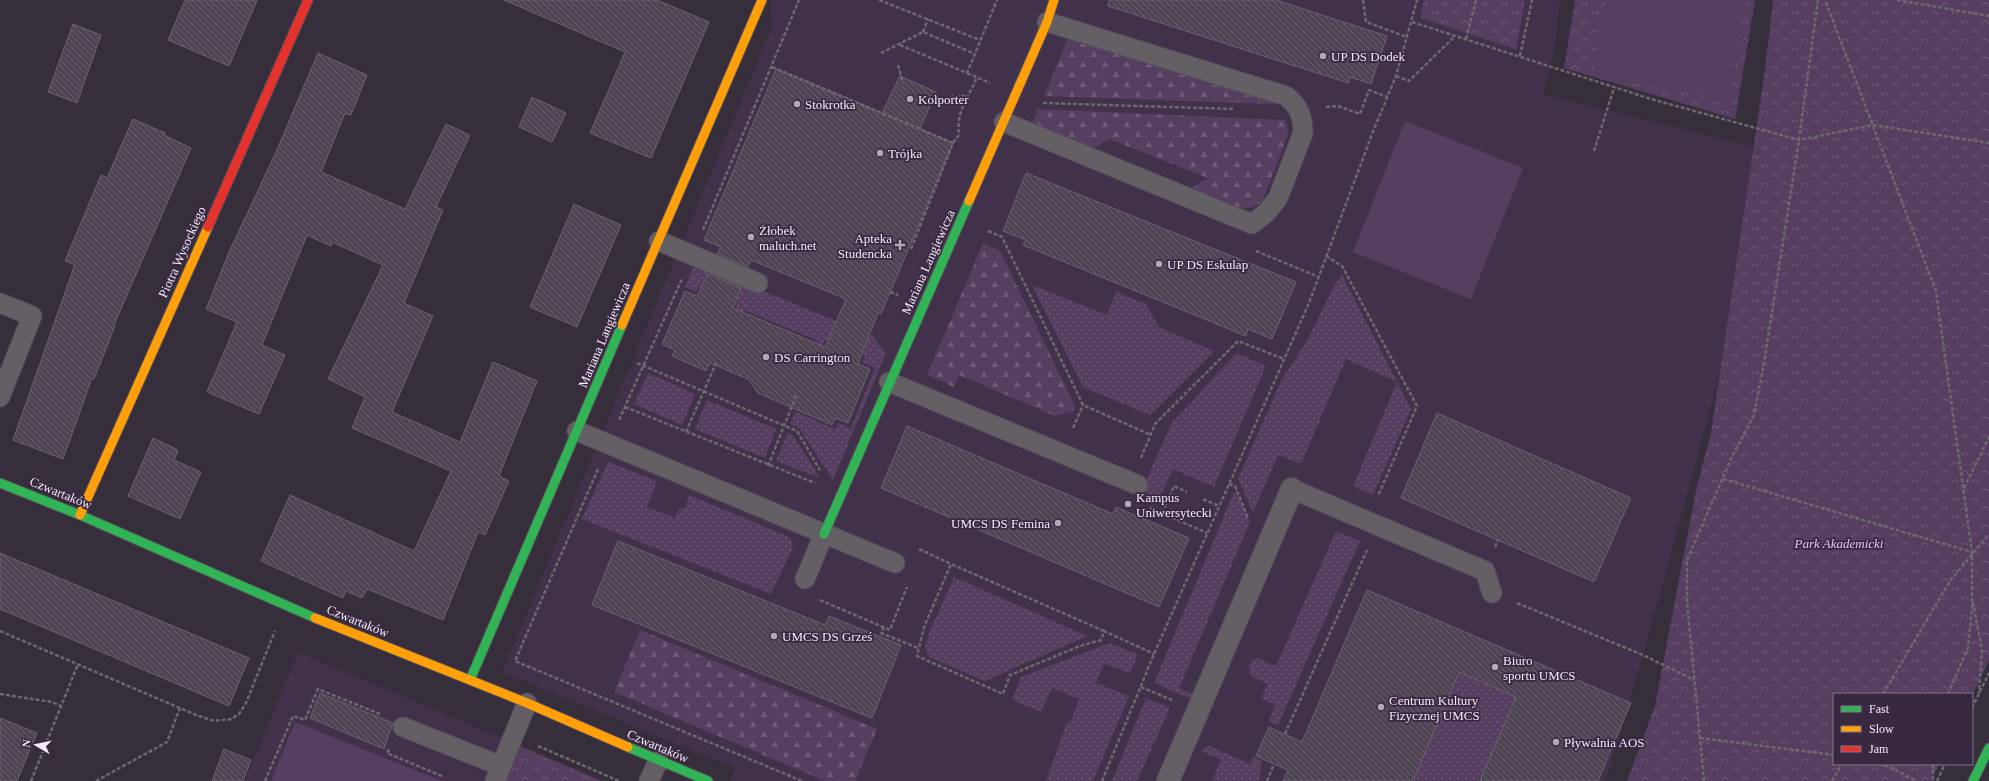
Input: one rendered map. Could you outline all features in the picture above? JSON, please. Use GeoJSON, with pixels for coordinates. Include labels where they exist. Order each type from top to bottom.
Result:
{"type":"FeatureCollection","features":[{"type":"Feature","properties":{"kind":"street","name":"Piotra Wysockiego"},"geometry":{"type":"LineString","coordinates":[[80,515],[308,0]]}},
{"type":"Feature","properties":{"kind":"street","name":"Mariana Langiewicza"},"geometry":{"type":"LineString","coordinates":[[470,680],[762,0]]}},
{"type":"Feature","properties":{"kind":"street","name":"Mariana Langiewicza"},"geometry":{"type":"LineString","coordinates":[[824,534],[889,382],[1004,122],[1047,22],[1054,0]]}},
{"type":"Feature","properties":{"kind":"street","name":"Czwartaków"},"geometry":{"type":"LineString","coordinates":[[0,482],[80,515],[296,610],[527,703],[658,761],[708,781]]}},
{"type":"Feature","properties":{"kind":"street"},"geometry":{"type":"LineString","coordinates":[[1168,781],[1292,489]]}},
{"type":"Feature","properties":{"kind":"street"},"geometry":{"type":"LineString","coordinates":[[1972,781],[1989,748]]}},
{"type":"Feature","properties":{"kind":"lane"},"geometry":{"type":"LineString","coordinates":[[1004,122],[1252,224],[1266,213],[1278,198],[1303,133],[1303,121],[1299,110],[1286,96],[1047,22]]}},
{"type":"Feature","properties":{"kind":"lane"},"geometry":{"type":"LineString","coordinates":[[659,240],[758,283]]}},
{"type":"Feature","properties":{"kind":"lane"},"geometry":{"type":"LineString","coordinates":[[0,303],[32,316],[0,397]]}},
{"type":"Feature","properties":{"kind":"lane"},"geometry":{"type":"LineString","coordinates":[[889,382],[1134,484]]}},
{"type":"Feature","properties":{"kind":"lane"},"geometry":{"type":"LineString","coordinates":[[578,431],[895,563]]}},
{"type":"Feature","properties":{"kind":"lane"},"geometry":{"type":"LineString","coordinates":[[1292,489],[1485,571],[1492,593]]}},
{"type":"Feature","properties":{"kind":"lane"},"geometry":{"type":"LineString","coordinates":[[805,579],[824,534]]}},
{"type":"Feature","properties":{"kind":"lane"},"geometry":{"type":"LineString","coordinates":[[403,727],[498,774],[527,703]]}},
{"type":"Feature","properties":{"kind":"lane"},"geometry":{"type":"LineString","coordinates":[[649,781],[658,761]]}},
{"type":"Feature","properties":{"kind":"path"},"geometry":{"type":"LineString","coordinates":[[879,0],[980,40]]}},
{"type":"Feature","properties":{"kind":"path"},"geometry":{"type":"LineString","coordinates":[[967,73],[997,0]]}},
{"type":"Feature","properties":{"kind":"path"},"geometry":{"type":"LineString","coordinates":[[1363,0],[1366,22],[1407,37]]}},
{"type":"Feature","properties":{"kind":"path"},"geometry":{"type":"LineString","coordinates":[[1102,781],[1154,654],[1320,276],[1326,256],[1396,76],[1417,0]]}},
{"type":"Feature","properties":{"kind":"path"},"geometry":{"type":"LineString","coordinates":[[1466,39],[1476,0]]}},
{"type":"Feature","properties":{"kind":"path"},"geometry":{"type":"LineString","coordinates":[[1520,56],[1532,0]]}},
{"type":"Feature","properties":{"kind":"path"},"geometry":{"type":"LineString","coordinates":[[1704,781],[1687,601],[1687,560],[1731,459],[1754,415],[1764,363],[1799,140],[1818,0]]}},
{"type":"Feature","properties":{"kind":"path"},"geometry":{"type":"LineString","coordinates":[[1825,0],[1936,291],[1972,552],[1972,596],[1968,648],[1948,693]]}},
{"type":"Feature","properties":{"kind":"path"},"geometry":{"type":"LineString","coordinates":[[1897,0],[1989,16]]}},
{"type":"Feature","properties":{"kind":"path"},"geometry":{"type":"LineString","coordinates":[[881,53],[900,45],[923,32],[928,19]]}},
{"type":"Feature","properties":{"kind":"path"},"geometry":{"type":"LineString","coordinates":[[1412,22],[1520,56],[1614,88],[1799,140],[1873,125],[1989,143]]}},
{"type":"Feature","properties":{"kind":"path"},"geometry":{"type":"LineString","coordinates":[[923,32],[975,54]]}},
{"type":"Feature","properties":{"kind":"path"},"geometry":{"type":"LineString","coordinates":[[1396,76],[1409,81],[1455,36]]}},
{"type":"Feature","properties":{"kind":"path"},"geometry":{"type":"LineString","coordinates":[[900,45],[995,85]]}},
{"type":"Feature","properties":{"kind":"path"},"geometry":{"type":"LineString","coordinates":[[898,65],[903,83]]}},
{"type":"Feature","properties":{"kind":"path"},"geometry":{"type":"LineString","coordinates":[[772,67],[953,143]]}},
{"type":"Feature","properties":{"kind":"path"},"geometry":{"type":"LineString","coordinates":[[909,249],[911,249],[953,143],[959,135],[958,122],[961,108],[969,97],[977,78]]}},
{"type":"Feature","properties":{"kind":"path"},"geometry":{"type":"LineString","coordinates":[[1594,150],[1614,88]]}},
{"type":"Feature","properties":{"kind":"path"},"geometry":{"type":"LineString","coordinates":[[1299,110],[1338,106],[1360,114],[1370,90],[1387,97]]}},
{"type":"Feature","properties":{"kind":"path"},"geometry":{"type":"LineString","coordinates":[[932,100],[941,101],[961,94],[969,97]]}},
{"type":"Feature","properties":{"kind":"path"},"geometry":{"type":"LineString","coordinates":[[1023,130],[1032,103],[1235,110]]}},
{"type":"Feature","properties":{"kind":"path"},"geometry":{"type":"LineString","coordinates":[[962,219],[1002,237],[1083,405],[1151,435]]}},
{"type":"Feature","properties":{"kind":"path"},"geometry":{"type":"LineString","coordinates":[[1255,251],[1320,276]]}},
{"type":"Feature","properties":{"kind":"path"},"geometry":{"type":"LineString","coordinates":[[1285,734],[1387,504],[1376,500],[1417,406],[1342,266],[1326,256]]}},
{"type":"Feature","properties":{"kind":"path"},"geometry":{"type":"LineString","coordinates":[[1134,484],[1155,424],[1238,341],[1284,359]]}},
{"type":"Feature","properties":{"kind":"path"},"geometry":{"type":"LineString","coordinates":[[611,352],[797,431],[824,476]]}},
{"type":"Feature","properties":{"kind":"path"},"geometry":{"type":"LineString","coordinates":[[686,432],[716,363]]}},
{"type":"Feature","properties":{"kind":"path"},"geometry":{"type":"LineString","coordinates":[[768,466],[796,396]]}},
{"type":"Feature","properties":{"kind":"path"},"geometry":{"type":"LineString","coordinates":[[625,407],[768,466],[818,484]]}},
{"type":"Feature","properties":{"kind":"path"},"geometry":{"type":"LineString","coordinates":[[1964,488],[1989,437]]}},
{"type":"Feature","properties":{"kind":"path"},"geometry":{"type":"LineString","coordinates":[[1723,479],[1972,552]]}},
{"type":"Feature","properties":{"kind":"path"},"geometry":{"type":"LineString","coordinates":[[1229,484],[1235,486],[1248,519],[1274,530]]}},
{"type":"Feature","properties":{"kind":"path"},"geometry":{"type":"LineString","coordinates":[[1162,513],[1174,486],[1187,492]]}},
{"type":"Feature","properties":{"kind":"path"},"geometry":{"type":"LineString","coordinates":[[1203,499],[1219,506]]}},
{"type":"Feature","properties":{"kind":"path"},"geometry":{"type":"LineString","coordinates":[[1149,507],[1207,533]]}},
{"type":"Feature","properties":{"kind":"path"},"geometry":{"type":"LineString","coordinates":[[1885,693],[1950,581],[1972,552],[1989,534]]}},
{"type":"Feature","properties":{"kind":"path"},"geometry":{"type":"LineString","coordinates":[[919,558],[922,551],[1154,654]]}},
{"type":"Feature","properties":{"kind":"path"},"geometry":{"type":"LineString","coordinates":[[951,564],[924,627],[917,656],[1003,694],[1010,675],[1080,646],[1101,640],[1104,632]]}},
{"type":"Feature","properties":{"kind":"path"},"geometry":{"type":"LineString","coordinates":[[822,594],[820,601],[890,630],[908,587]]}},
{"type":"Feature","properties":{"kind":"path"},"geometry":{"type":"LineString","coordinates":[[1972,596],[1982,650],[1979,692]]}},
{"type":"Feature","properties":{"kind":"path"},"geometry":{"type":"LineString","coordinates":[[1520,604],[1643,655],[1694,680]]}},
{"type":"Feature","properties":{"kind":"path"},"geometry":{"type":"LineString","coordinates":[[884,627],[881,634],[918,648]]}},
{"type":"Feature","properties":{"kind":"path"},"geometry":{"type":"LineString","coordinates":[[0,631],[214,721],[231,719],[239,714],[246,703],[276,629]]}},
{"type":"Feature","properties":{"kind":"path"},"geometry":{"type":"LineString","coordinates":[[31,781],[78,664]]}},
{"type":"Feature","properties":{"kind":"path"},"geometry":{"type":"LineString","coordinates":[[1973,706],[1989,673]]}},
{"type":"Feature","properties":{"kind":"path"},"geometry":{"type":"LineString","coordinates":[[1141,687],[1198,711]]}},
{"type":"Feature","properties":{"kind":"path"},"geometry":{"type":"LineString","coordinates":[[265,781],[293,716],[305,720],[318,689],[401,723],[403,727]]}},
{"type":"Feature","properties":{"kind":"path"},"geometry":{"type":"LineString","coordinates":[[0,694],[52,702],[62,706]]}},
{"type":"Feature","properties":{"kind":"path"},"geometry":{"type":"LineString","coordinates":[[96,781],[167,742],[180,708]]}},
{"type":"Feature","properties":{"kind":"path"},"geometry":{"type":"LineString","coordinates":[[514,735],[619,781]]}},
{"type":"Feature","properties":{"kind":"path"},"geometry":{"type":"LineString","coordinates":[[1700,738],[1833,756]]}},
{"type":"Feature","properties":{"kind":"path"},"geometry":{"type":"LineString","coordinates":[[1267,781],[1274,764]]}},
{"type":"Feature","properties":{"kind":"path"},"geometry":{"type":"LineString","coordinates":[[1832,781],[1841,765]]}},
{"type":"Feature","properties":{"kind":"path"},"geometry":{"type":"LineString","coordinates":[[1882,765],[1890,767],[1917,781]]}},
{"type":"Feature","properties":{"kind":"path"},"geometry":{"type":"LineString","coordinates":[[1933,765],[1933,781]]}},
{"type":"Feature","properties":{"kind":"path"},"geometry":{"type":"LineString","coordinates":[[1938,781],[1945,765]]}},
{"type":"Feature","properties":{"kind":"shaded area","name":"Kampus Uniwersytecki"},"geometry":{"type":"Polygon","coordinates":[[[771,0],[1560,0],[1554,51],[1543,94],[1754,147],[1722,365],[1647,642],[1606,781],[730,781],[735,768],[502,672],[772,27],[771,0]]]}},
{"type":"Feature","properties":{"kind":"shaded area"},"geometry":{"type":"Polygon","coordinates":[[[298,652],[501,738],[602,781],[245,781],[298,652]]]}},
{"type":"Feature","properties":{"kind":"green space"},"geometry":{"type":"Polygon","coordinates":[[[1424,0],[1525,0],[1516,49],[1420,18],[1424,0]]]}},
{"type":"Feature","properties":{"kind":"green space"},"geometry":{"type":"Polygon","coordinates":[[[1575,0],[1755,0],[1735,119],[1564,68],[1575,0]]]}},
{"type":"Feature","properties":{"kind":"green space"},"geometry":{"type":"Polygon","coordinates":[[[1606,0],[1746,0],[1729,98],[1593,76],[1606,0]]]}},
{"type":"Feature","properties":{"kind":"green space","name":"Park Akademicki"},"geometry":{"type":"Polygon","coordinates":[[[1773,0],[1989,0],[1989,660],[1973,694],[1833,693],[1833,765],[1939,765],[1931,781],[1627,781],[1655,706],[1696,490],[1711,433],[1764,77],[1773,0]]]}},
{"type":"Feature","properties":{"kind":"green space"},"geometry":{"type":"Polygon","coordinates":[[[1068,38],[1267,98],[1274,104],[1044,96],[1068,38]]]}},
{"type":"Feature","properties":{"kind":"green space"},"geometry":{"type":"Polygon","coordinates":[[[1038,109],[1286,120],[1288,135],[1263,200],[1253,207],[1243,208],[1228,204],[1191,188],[1208,178],[1109,139],[1092,149],[1031,125],[1038,109]]]}},
{"type":"Feature","properties":{"kind":"green space"},"geometry":{"type":"Polygon","coordinates":[[[1405,121],[1523,168],[1471,299],[1353,252],[1405,121]]]}},
{"type":"Feature","properties":{"kind":"green space"},"geometry":{"type":"Polygon","coordinates":[[[983,243],[1000,251],[1075,406],[1074,411],[1055,416],[959,375],[954,387],[927,375],[983,243]]]}},
{"type":"Feature","properties":{"kind":"green space"},"geometry":{"type":"Polygon","coordinates":[[[695,263],[873,336],[886,353],[833,480],[799,428],[790,424],[796,412],[835,429],[838,423],[851,428],[875,368],[862,362],[865,355],[825,340],[822,347],[815,344],[816,340],[744,310],[742,314],[735,311],[737,303],[699,287],[696,292],[685,287],[695,263]]]}},
{"type":"Feature","properties":{"kind":"green space"},"geometry":{"type":"Polygon","coordinates":[[[1342,275],[1411,409],[1373,495],[1353,486],[1397,382],[1346,359],[1302,462],[1298,463],[1278,455],[1253,512],[1238,479],[1281,381],[1309,337],[1333,288],[1342,275]]]}},
{"type":"Feature","properties":{"kind":"green space"},"geometry":{"type":"Polygon","coordinates":[[[1032,285],[1107,315],[1116,292],[1146,304],[1159,327],[1214,351],[1150,415],[1083,387],[1032,285]]]}},
{"type":"Feature","properties":{"kind":"green space"},"geometry":{"type":"Polygon","coordinates":[[[1236,353],[1266,366],[1214,487],[1173,469],[1159,500],[1141,492],[1171,424],[1236,353]]]}},
{"type":"Feature","properties":{"kind":"green space"},"geometry":{"type":"Polygon","coordinates":[[[648,373],[695,394],[682,425],[634,404],[648,373]]]}},
{"type":"Feature","properties":{"kind":"green space"},"geometry":{"type":"Polygon","coordinates":[[[707,400],[776,429],[765,458],[695,429],[707,400]]]}},
{"type":"Feature","properties":{"kind":"green space"},"geometry":{"type":"Polygon","coordinates":[[[787,433],[793,435],[820,478],[776,461],[787,433]]]}},
{"type":"Feature","properties":{"kind":"green space"},"geometry":{"type":"Polygon","coordinates":[[[608,462],[657,481],[647,507],[675,518],[680,507],[685,508],[689,495],[789,537],[793,545],[792,549],[771,594],[582,519],[608,462]]]}},
{"type":"Feature","properties":{"kind":"green space"},"geometry":{"type":"Polygon","coordinates":[[[1234,492],[1237,494],[1250,522],[1179,688],[1200,698],[1198,702],[1154,683],[1234,492]]]}},
{"type":"Feature","properties":{"kind":"green space"},"geometry":{"type":"Polygon","coordinates":[[[1336,531],[1360,541],[1278,725],[1269,721],[1275,705],[1261,698],[1268,684],[1251,676],[1250,666],[1252,661],[1257,658],[1276,666],[1336,531]]]}},
{"type":"Feature","properties":{"kind":"green space"},"geometry":{"type":"Polygon","coordinates":[[[954,577],[1087,636],[985,681],[929,657],[925,647],[930,631],[954,577]]]}},
{"type":"Feature","properties":{"kind":"green space"},"geometry":{"type":"Polygon","coordinates":[[[640,630],[877,729],[855,781],[825,781],[614,692],[640,630]]]}},
{"type":"Feature","properties":{"kind":"green space"},"geometry":{"type":"Polygon","coordinates":[[[1110,643],[1138,655],[1130,673],[1104,664],[1096,683],[1129,696],[1093,781],[1046,781],[1067,722],[1070,723],[1079,699],[1052,688],[1041,712],[1012,700],[1021,677],[1110,643]]]}},
{"type":"Feature","properties":{"kind":"green space"},"geometry":{"type":"Polygon","coordinates":[[[1459,672],[1516,697],[1480,781],[1413,781],[1459,672]]]}},
{"type":"Feature","properties":{"kind":"green space"},"geometry":{"type":"Polygon","coordinates":[[[1146,698],[1170,708],[1137,781],[1112,781],[1146,698]]]}},
{"type":"Feature","properties":{"kind":"green space"},"geometry":{"type":"Polygon","coordinates":[[[295,722],[442,781],[271,781],[295,722]]]}},
{"type":"Feature","properties":{"kind":"green space"},"geometry":{"type":"Polygon","coordinates":[[[1208,745],[1250,764],[1253,757],[1262,761],[1259,781],[1212,781],[1221,760],[1201,751],[1208,745]]]}},
{"type":"Feature","properties":{"kind":"green space"},"geometry":{"type":"Polygon","coordinates":[[[520,746],[602,781],[506,781],[520,746]]]}},
{"type":"Feature","properties":{"kind":"building"},"geometry":{"type":"Polygon","coordinates":[[[185,0],[257,0],[229,66],[168,40],[185,0]]]}},
{"type":"Feature","properties":{"kind":"building"},"geometry":{"type":"Polygon","coordinates":[[[504,0],[657,0],[709,22],[651,158],[590,133],[625,52],[504,0]]]}},
{"type":"Feature","properties":{"kind":"building","name":"UP DS Dodek"},"geometry":{"type":"Polygon","coordinates":[[[1109,0],[1276,0],[1387,36],[1371,84],[1350,77],[1348,83],[1108,6],[1109,0]]]}},
{"type":"Feature","properties":{"kind":"building"},"geometry":{"type":"Polygon","coordinates":[[[73,24],[101,35],[77,103],[48,92],[73,24]]]}},
{"type":"Feature","properties":{"kind":"building"},"geometry":{"type":"Polygon","coordinates":[[[318,53],[367,75],[351,115],[345,113],[321,172],[405,209],[446,124],[470,135],[436,207],[443,210],[404,303],[433,316],[392,412],[460,442],[493,362],[537,381],[499,476],[509,481],[485,535],[478,532],[443,620],[367,589],[362,598],[346,591],[343,598],[261,561],[290,495],[414,551],[451,471],[352,428],[365,397],[328,379],[383,265],[332,242],[331,246],[307,235],[262,345],[285,355],[259,414],[207,392],[237,322],[206,309],[230,250],[276,152],[318,53]]]}},
{"type":"Feature","properties":{"kind":"building"},"geometry":{"type":"Polygon","coordinates":[[[776,69],[882,113],[900,76],[936,92],[920,129],[953,143],[881,314],[878,313],[858,364],[870,369],[848,423],[835,418],[832,425],[758,393],[748,379],[710,363],[706,371],[672,356],[675,350],[662,344],[685,291],[697,296],[708,274],[741,288],[733,308],[825,347],[846,299],[751,260],[748,267],[717,254],[721,247],[704,240],[776,69]]]}},
{"type":"Feature","properties":{"kind":"building"},"geometry":{"type":"Polygon","coordinates":[[[532,97],[566,113],[552,142],[519,127],[532,97]]]}},
{"type":"Feature","properties":{"kind":"building"},"geometry":{"type":"Polygon","coordinates":[[[133,119],[165,133],[164,135],[191,148],[114,325],[115,326],[94,379],[92,378],[63,459],[13,440],[75,265],[65,261],[101,175],[107,178],[133,119]]]}},
{"type":"Feature","properties":{"kind":"building","name":"UP DS Eskulap"},"geometry":{"type":"Polygon","coordinates":[[[1026,173],[1296,282],[1272,339],[1248,329],[1246,336],[1023,245],[1026,240],[1003,231],[1026,173]]]}},
{"type":"Feature","properties":{"kind":"building"},"geometry":{"type":"Polygon","coordinates":[[[574,204],[621,225],[577,327],[530,307],[574,204]]]}},
{"type":"Feature","properties":{"kind":"building"},"geometry":{"type":"Polygon","coordinates":[[[1437,413],[1631,498],[1594,582],[1401,498],[1437,413]]]}},
{"type":"Feature","properties":{"kind":"building","name":"UMCS DS Femina"},"geometry":{"type":"Polygon","coordinates":[[[907,426],[1113,514],[1116,507],[1189,538],[1159,607],[881,488],[907,426]]]}},
{"type":"Feature","properties":{"kind":"building"},"geometry":{"type":"Polygon","coordinates":[[[153,438],[178,450],[174,460],[201,472],[180,519],[128,496],[153,438]]]}},
{"type":"Feature","properties":{"kind":"building","name":"UMCS DS Grześ"},"geometry":{"type":"Polygon","coordinates":[[[618,541],[825,625],[829,616],[901,645],[872,718],[592,605],[618,541]]]}},
{"type":"Feature","properties":{"kind":"building"},"geometry":{"type":"Polygon","coordinates":[[[0,553],[249,658],[229,706],[0,609],[0,553]]]}},
{"type":"Feature","properties":{"kind":"building"},"geometry":{"type":"Polygon","coordinates":[[[1367,590],[1631,703],[1598,781],[1480,781],[1516,697],[1459,672],[1413,781],[1283,781],[1288,770],[1256,756],[1269,727],[1302,742],[1367,590]]]}},
{"type":"Feature","properties":{"kind":"building"},"geometry":{"type":"Polygon","coordinates":[[[320,693],[393,723],[384,749],[310,718],[320,693]]]}},
{"type":"Feature","properties":{"kind":"building"},"geometry":{"type":"Polygon","coordinates":[[[0,718],[37,733],[17,781],[0,781],[0,718]]]}},
{"type":"Feature","properties":{"kind":"building"},"geometry":{"type":"Polygon","coordinates":[[[224,749],[251,760],[243,781],[212,781],[224,749]]]}},
{"type":"Feature","properties":{"kind":"traffic: fast"},"geometry":{"type":"LineString","coordinates":[[824,534],[969,201]]}},
{"type":"Feature","properties":{"kind":"traffic: fast"},"geometry":{"type":"LineString","coordinates":[[470,680],[622,325]]}},
{"type":"Feature","properties":{"kind":"traffic: fast"},"geometry":{"type":"LineString","coordinates":[[0,483],[80,515],[315,618]]}},
{"type":"Feature","properties":{"kind":"traffic: fast"},"geometry":{"type":"LineString","coordinates":[[628,747],[708,781]]}},
{"type":"Feature","properties":{"kind":"traffic: fast"},"geometry":{"type":"LineString","coordinates":[[1973,781],[1989,748]]}},
{"type":"Feature","properties":{"kind":"traffic: slow"},"geometry":{"type":"LineString","coordinates":[[622,325],[762,0]]}},
{"type":"Feature","properties":{"kind":"traffic: slow"},"geometry":{"type":"LineString","coordinates":[[969,201],[1047,22],[1054,0]]}},
{"type":"Feature","properties":{"kind":"traffic: slow"},"geometry":{"type":"LineString","coordinates":[[80,515],[208,227]]}},
{"type":"Feature","properties":{"kind":"traffic: slow"},"geometry":{"type":"LineString","coordinates":[[315,618],[527,703],[628,747]]}},
{"type":"Feature","properties":{"kind":"traffic: jam"},"geometry":{"type":"LineString","coordinates":[[208,227],[308,0]]}},
{"type":"Feature","properties":{"kind":"place","name":"UP DS Dodek"},"geometry":{"type":"Point","coordinates":[1323,56]}},
{"type":"Feature","properties":{"kind":"place","name":"Kolporter"},"geometry":{"type":"Point","coordinates":[910,99]}},
{"type":"Feature","properties":{"kind":"place","name":"Stokrotka"},"geometry":{"type":"Point","coordinates":[797,104]}},
{"type":"Feature","properties":{"kind":"place","name":"Trójka"},"geometry":{"type":"Point","coordinates":[880,153]}},
{"type":"Feature","properties":{"kind":"place","name":"Żłobek maluch.net"},"geometry":{"type":"Point","coordinates":[751,237]}},
{"type":"Feature","properties":{"kind":"place","name":"Apteka Studencka"},"geometry":{"type":"Point","coordinates":[900,245]}},
{"type":"Feature","properties":{"kind":"place","name":"UP DS Eskulap"},"geometry":{"type":"Point","coordinates":[1159,264]}},
{"type":"Feature","properties":{"kind":"place","name":"DS Carrington"},"geometry":{"type":"Point","coordinates":[766,357]}},
{"type":"Feature","properties":{"kind":"place","name":"Kampus Uniwersytecki"},"geometry":{"type":"Point","coordinates":[1128,504]}},
{"type":"Feature","properties":{"kind":"place","name":"UMCS DS Femina"},"geometry":{"type":"Point","coordinates":[1058,523]}},
{"type":"Feature","properties":{"kind":"place","name":"UMCS DS Grześ"},"geometry":{"type":"Point","coordinates":[774,636]}},
{"type":"Feature","properties":{"kind":"place","name":"Biuro sportu UMCS"},"geometry":{"type":"Point","coordinates":[1495,667]}},
{"type":"Feature","properties":{"kind":"place","name":"Centrum Kultury Fizycznej UMCS"},"geometry":{"type":"Point","coordinates":[1381,707]}},
{"type":"Feature","properties":{"kind":"place","name":"Pływalnia AOS"},"geometry":{"type":"Point","coordinates":[1556,742]}}]}
